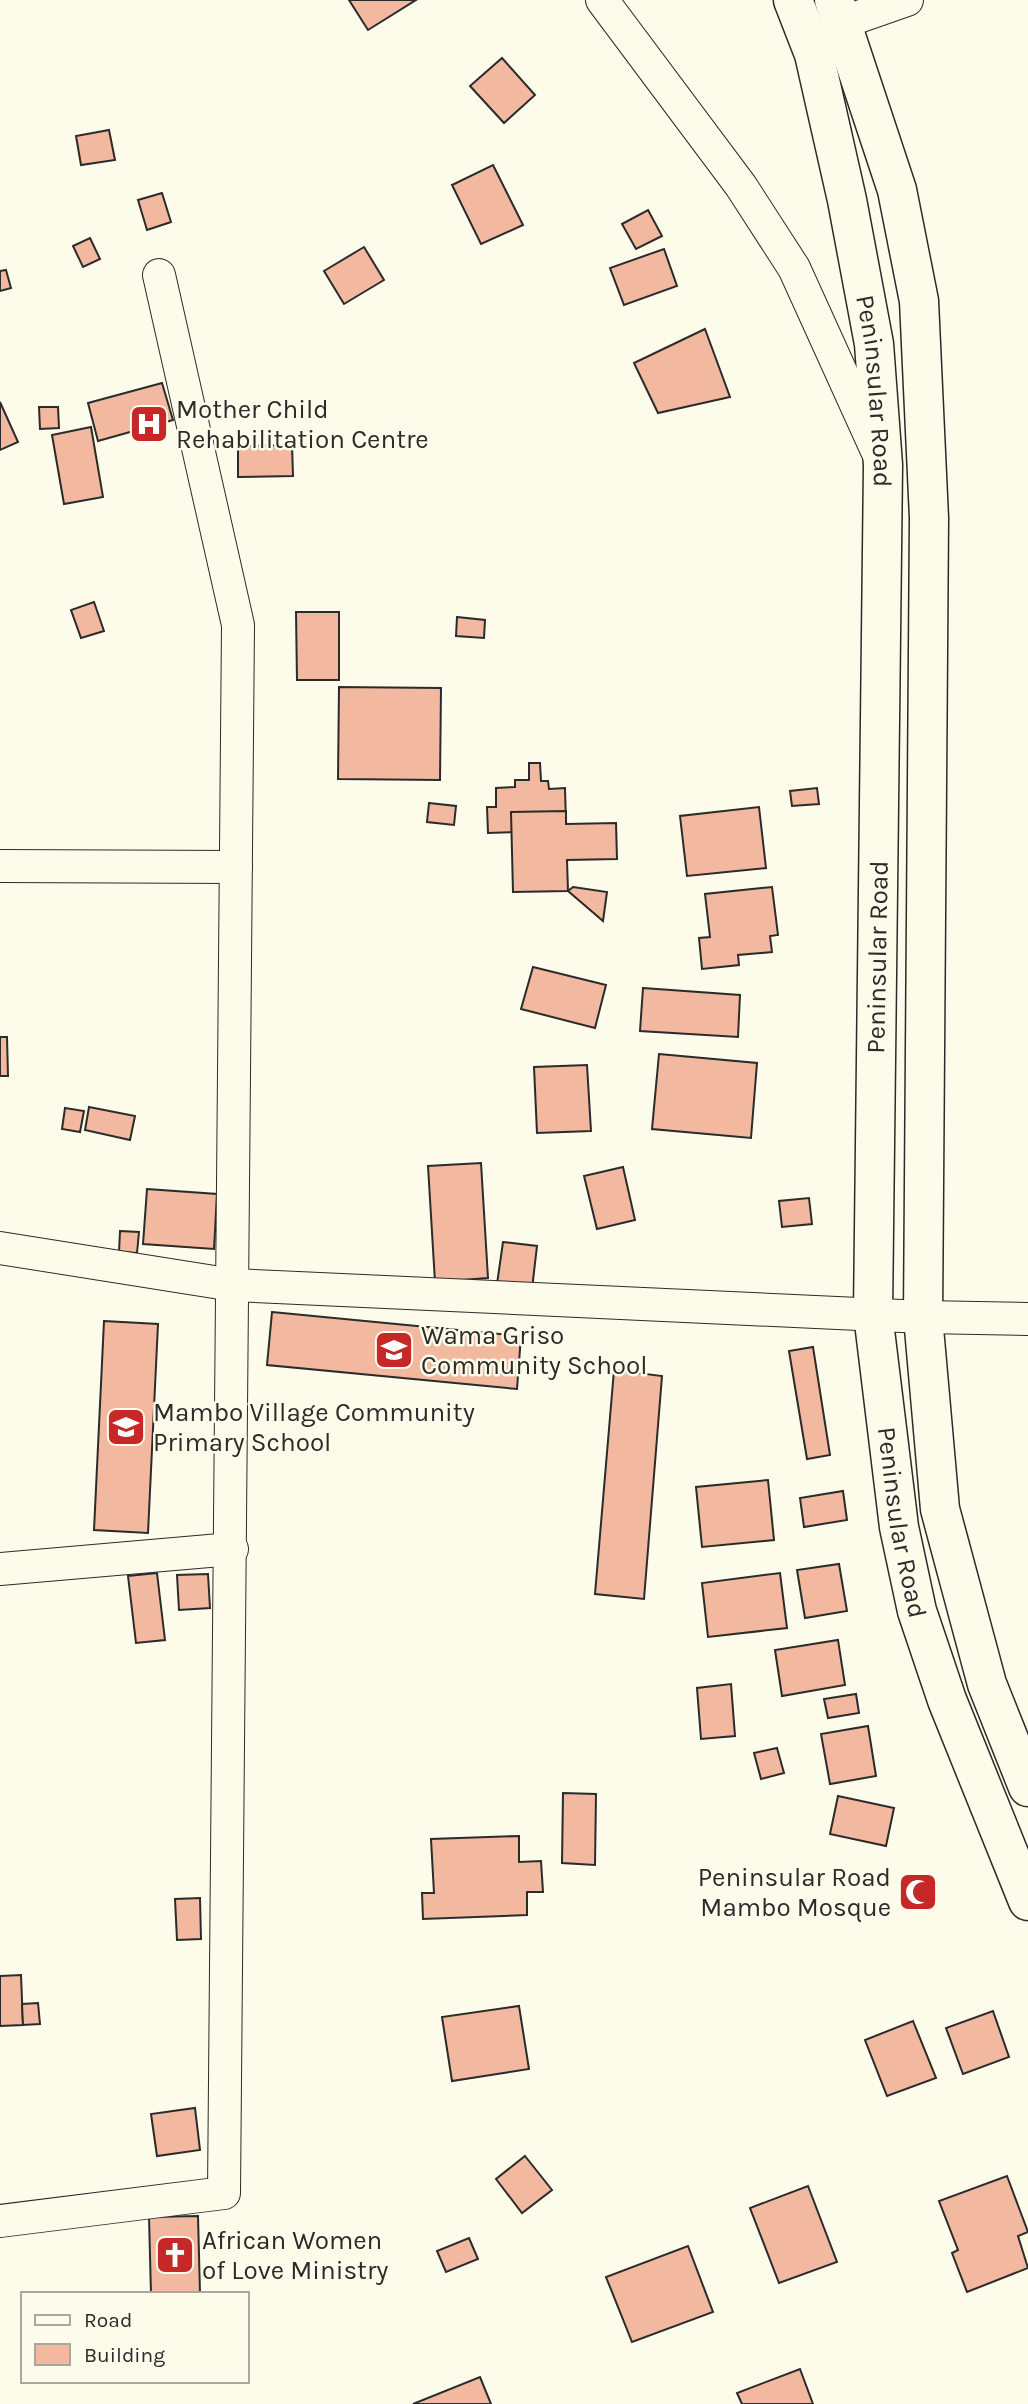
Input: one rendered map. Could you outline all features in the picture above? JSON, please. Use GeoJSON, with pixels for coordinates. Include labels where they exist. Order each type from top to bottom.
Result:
{"type":"FeatureCollection","features":[{"type":"Feature","properties":{"kind":"main road","name":"Peninsular Road"},"geometry":{"type":"LineString","coordinates":[[793,0],[814,54],[847,200],[874,344],[883,465],[873,1314],[899,1527],[917,1611],[947,1700],[1028,1901]]}},
{"type":"Feature","properties":{"kind":"main road","name":"Peninsular Road"},"geometry":{"type":"LineString","coordinates":[[839,11],[897,190],[919,301],[929,518],[923,1317],[940,1509],[987,1684],[1028,1787]]}},
{"type":"Feature","properties":{"kind":"street"},"geometry":{"type":"LineString","coordinates":[[602,0],[741,186],[794,268],[883,465]]}},
{"type":"Feature","properties":{"kind":"street"},"geometry":{"type":"LineString","coordinates":[[839,11],[907,0]]}},
{"type":"Feature","properties":{"kind":"street"},"geometry":{"type":"LineString","coordinates":[[0,2221],[224,2193],[232,1549],[238,625],[159,275]]}},
{"type":"Feature","properties":{"kind":"street"},"geometry":{"type":"LineString","coordinates":[[0,866],[236,867]]}},
{"type":"Feature","properties":{"kind":"street"},"geometry":{"type":"LineString","coordinates":[[0,1248],[233,1286],[923,1317],[1028,1319]]}},
{"type":"Feature","properties":{"kind":"street"},"geometry":{"type":"LineString","coordinates":[[0,1569],[232,1549]]}},
{"type":"Feature","properties":{"kind":"building"},"geometry":{"type":"Polygon","coordinates":[[[349,0],[416,0],[368,30],[349,0]]]}},
{"type":"Feature","properties":{"kind":"building"},"geometry":{"type":"Polygon","coordinates":[[[502,58],[535,95],[504,123],[470,86],[502,58]]]}},
{"type":"Feature","properties":{"kind":"building"},"geometry":{"type":"Polygon","coordinates":[[[109,130],[115,160],[81,165],[76,136],[109,130]]]}},
{"type":"Feature","properties":{"kind":"building"},"geometry":{"type":"Polygon","coordinates":[[[493,165],[523,225],[481,244],[452,185],[493,165]]]}},
{"type":"Feature","properties":{"kind":"building"},"geometry":{"type":"Polygon","coordinates":[[[162,193],[171,222],[147,230],[138,200],[162,193]]]}},
{"type":"Feature","properties":{"kind":"building"},"geometry":{"type":"Polygon","coordinates":[[[648,210],[662,236],[636,249],[622,224],[648,210]]]}},
{"type":"Feature","properties":{"kind":"building"},"geometry":{"type":"Polygon","coordinates":[[[90,238],[100,259],[83,267],[73,246],[90,238]]]}},
{"type":"Feature","properties":{"kind":"building"},"geometry":{"type":"Polygon","coordinates":[[[364,247],[384,280],[344,304],[324,271],[364,247]]]}},
{"type":"Feature","properties":{"kind":"building"},"geometry":{"type":"Polygon","coordinates":[[[664,249],[677,286],[624,305],[610,268],[664,249]]]}},
{"type":"Feature","properties":{"kind":"building"},"geometry":{"type":"Polygon","coordinates":[[[6,270],[11,288],[0,291],[0,271],[6,270]]]}},
{"type":"Feature","properties":{"kind":"building"},"geometry":{"type":"Polygon","coordinates":[[[705,329],[730,397],[658,413],[634,363],[705,329]]]}},
{"type":"Feature","properties":{"kind":"building"},"geometry":{"type":"Polygon","coordinates":[[[162,383],[173,420],[98,441],[88,403],[162,383]]]}},
{"type":"Feature","properties":{"kind":"building"},"geometry":{"type":"Polygon","coordinates":[[[0,402],[18,442],[0,450],[0,402]]]}},
{"type":"Feature","properties":{"kind":"building"},"geometry":{"type":"Polygon","coordinates":[[[39,407],[58,407],[59,428],[40,429],[39,407]]]}},
{"type":"Feature","properties":{"kind":"building"},"geometry":{"type":"Polygon","coordinates":[[[91,427],[103,497],[64,504],[52,435],[91,427]]]}},
{"type":"Feature","properties":{"kind":"building"},"geometry":{"type":"Polygon","coordinates":[[[292,445],[293,476],[238,477],[238,446],[292,445]]]}},
{"type":"Feature","properties":{"kind":"building"},"geometry":{"type":"Polygon","coordinates":[[[94,602],[104,631],[81,638],[71,610],[94,602]]]}},
{"type":"Feature","properties":{"kind":"building"},"geometry":{"type":"Polygon","coordinates":[[[296,612],[339,612],[339,680],[297,680],[296,612]]]}},
{"type":"Feature","properties":{"kind":"building"},"geometry":{"type":"Polygon","coordinates":[[[457,617],[485,620],[484,638],[456,636],[457,617]]]}},
{"type":"Feature","properties":{"kind":"building"},"geometry":{"type":"Polygon","coordinates":[[[339,687],[441,688],[440,780],[338,779],[339,687]]]}},
{"type":"Feature","properties":{"kind":"building"},"geometry":{"type":"Polygon","coordinates":[[[529,763],[540,763],[541,781],[548,781],[549,789],[565,788],[566,824],[548,825],[548,831],[488,833],[487,807],[496,807],[496,788],[515,787],[515,780],[529,780],[529,763]]]}},
{"type":"Feature","properties":{"kind":"building"},"geometry":{"type":"Polygon","coordinates":[[[817,788],[819,804],[792,806],[790,791],[817,788]]]}},
{"type":"Feature","properties":{"kind":"building"},"geometry":{"type":"Polygon","coordinates":[[[429,803],[456,806],[454,825],[427,822],[429,803]]]}},
{"type":"Feature","properties":{"kind":"building"},"geometry":{"type":"Polygon","coordinates":[[[759,807],[766,868],[687,876],[680,816],[759,807]]]}},
{"type":"Feature","properties":{"kind":"building"},"geometry":{"type":"Polygon","coordinates":[[[566,811],[566,824],[616,823],[617,859],[567,860],[568,891],[513,892],[511,812],[566,811]]]}},
{"type":"Feature","properties":{"kind":"building"},"geometry":{"type":"Polygon","coordinates":[[[573,887],[607,892],[603,921],[568,891],[573,887]]]}},
{"type":"Feature","properties":{"kind":"building"},"geometry":{"type":"Polygon","coordinates":[[[772,887],[778,935],[770,936],[772,952],[738,955],[739,965],[702,969],[699,938],[710,937],[705,894],[772,887]]]}},
{"type":"Feature","properties":{"kind":"building"},"geometry":{"type":"Polygon","coordinates":[[[533,967],[606,985],[595,1028],[521,1009],[533,967]]]}},
{"type":"Feature","properties":{"kind":"building"},"geometry":{"type":"Polygon","coordinates":[[[643,988],[740,995],[738,1037],[640,1031],[643,988]]]}},
{"type":"Feature","properties":{"kind":"building"},"geometry":{"type":"Polygon","coordinates":[[[0,1037],[7,1037],[8,1076],[0,1076],[0,1037]]]}},
{"type":"Feature","properties":{"kind":"building"},"geometry":{"type":"Polygon","coordinates":[[[659,1054],[757,1063],[751,1138],[652,1129],[659,1054]]]}},
{"type":"Feature","properties":{"kind":"building"},"geometry":{"type":"Polygon","coordinates":[[[587,1065],[591,1131],[537,1133],[534,1067],[587,1065]]]}},
{"type":"Feature","properties":{"kind":"building"},"geometry":{"type":"Polygon","coordinates":[[[89,1107],[135,1116],[130,1140],[85,1130],[89,1107]]]}},
{"type":"Feature","properties":{"kind":"building"},"geometry":{"type":"Polygon","coordinates":[[[65,1108],[84,1111],[80,1132],[62,1129],[65,1108]]]}},
{"type":"Feature","properties":{"kind":"building"},"geometry":{"type":"Polygon","coordinates":[[[481,1163],[488,1278],[435,1282],[428,1166],[481,1163]]]}},
{"type":"Feature","properties":{"kind":"building"},"geometry":{"type":"Polygon","coordinates":[[[623,1167],[635,1220],[597,1229],[584,1176],[623,1167]]]}},
{"type":"Feature","properties":{"kind":"building"},"geometry":{"type":"Polygon","coordinates":[[[147,1189],[217,1194],[214,1249],[143,1244],[147,1189]]]}},
{"type":"Feature","properties":{"kind":"building"},"geometry":{"type":"Polygon","coordinates":[[[809,1198],[812,1224],[782,1227],[779,1201],[809,1198]]]}},
{"type":"Feature","properties":{"kind":"building"},"geometry":{"type":"Polygon","coordinates":[[[120,1231],[139,1232],[137,1253],[119,1252],[120,1231]]]}},
{"type":"Feature","properties":{"kind":"building"},"geometry":{"type":"Polygon","coordinates":[[[503,1242],[537,1246],[532,1289],[497,1284],[503,1242]]]}},
{"type":"Feature","properties":{"kind":"building","name":"Wama Griso Community School"},"geometry":{"type":"Polygon","coordinates":[[[272,1312],[521,1336],[517,1389],[267,1365],[272,1312]]]}},
{"type":"Feature","properties":{"kind":"building","name":"Mambo Village Community Primary School"},"geometry":{"type":"Polygon","coordinates":[[[104,1321],[158,1324],[148,1533],[94,1530],[104,1321]]]}},
{"type":"Feature","properties":{"kind":"building"},"geometry":{"type":"Polygon","coordinates":[[[813,1347],[830,1455],[807,1459],[789,1351],[813,1347]]]}},
{"type":"Feature","properties":{"kind":"building"},"geometry":{"type":"Polygon","coordinates":[[[614,1370],[662,1376],[644,1599],[595,1594],[614,1370]]]}},
{"type":"Feature","properties":{"kind":"building"},"geometry":{"type":"Polygon","coordinates":[[[768,1480],[774,1540],[702,1547],[696,1487],[768,1480]]]}},
{"type":"Feature","properties":{"kind":"building"},"geometry":{"type":"Polygon","coordinates":[[[843,1491],[847,1520],[804,1527],[800,1498],[843,1491]]]}},
{"type":"Feature","properties":{"kind":"building"},"geometry":{"type":"Polygon","coordinates":[[[839,1564],[847,1611],[805,1618],[797,1570],[839,1564]]]}},
{"type":"Feature","properties":{"kind":"building"},"geometry":{"type":"Polygon","coordinates":[[[157,1573],[165,1640],[136,1643],[128,1576],[157,1573]]]}},
{"type":"Feature","properties":{"kind":"building"},"geometry":{"type":"Polygon","coordinates":[[[780,1573],[787,1628],[708,1637],[702,1583],[780,1573]]]}},
{"type":"Feature","properties":{"kind":"building"},"geometry":{"type":"Polygon","coordinates":[[[208,1574],[210,1608],[179,1610],[177,1575],[208,1574]]]}},
{"type":"Feature","properties":{"kind":"building"},"geometry":{"type":"Polygon","coordinates":[[[838,1640],[845,1685],[782,1696],[775,1650],[838,1640]]]}},
{"type":"Feature","properties":{"kind":"building"},"geometry":{"type":"Polygon","coordinates":[[[731,1684],[735,1736],[701,1739],[697,1688],[731,1684]]]}},
{"type":"Feature","properties":{"kind":"building"},"geometry":{"type":"Polygon","coordinates":[[[856,1694],[859,1713],[828,1718],[824,1699],[856,1694]]]}},
{"type":"Feature","properties":{"kind":"building"},"geometry":{"type":"Polygon","coordinates":[[[868,1726],[876,1776],[830,1784],[821,1734],[868,1726]]]}},
{"type":"Feature","properties":{"kind":"building"},"geometry":{"type":"Polygon","coordinates":[[[777,1748],[784,1773],[761,1779],[754,1753],[777,1748]]]}},
{"type":"Feature","properties":{"kind":"building"},"geometry":{"type":"Polygon","coordinates":[[[563,1793],[596,1794],[595,1865],[562,1863],[563,1793]]]}},
{"type":"Feature","properties":{"kind":"building"},"geometry":{"type":"Polygon","coordinates":[[[838,1796],[894,1808],[886,1846],[830,1834],[838,1796]]]}},
{"type":"Feature","properties":{"kind":"building"},"geometry":{"type":"Polygon","coordinates":[[[519,1836],[519,1862],[541,1861],[543,1892],[527,1892],[527,1915],[423,1919],[422,1893],[434,1893],[431,1839],[519,1836]]]}},
{"type":"Feature","properties":{"kind":"building"},"geometry":{"type":"Polygon","coordinates":[[[200,1898],[201,1939],[177,1940],[175,1899],[200,1898]]]}},
{"type":"Feature","properties":{"kind":"building"},"geometry":{"type":"Polygon","coordinates":[[[21,1975],[23,2025],[0,2026],[0,1976],[21,1975]]]}},
{"type":"Feature","properties":{"kind":"building"},"geometry":{"type":"Polygon","coordinates":[[[38,2003],[40,2024],[23,2025],[22,2004],[38,2003]]]}},
{"type":"Feature","properties":{"kind":"building"},"geometry":{"type":"Polygon","coordinates":[[[519,2006],[529,2069],[452,2081],[442,2017],[519,2006]]]}},
{"type":"Feature","properties":{"kind":"building"},"geometry":{"type":"Polygon","coordinates":[[[993,2011],[1009,2057],[963,2074],[946,2028],[993,2011]]]}},
{"type":"Feature","properties":{"kind":"building"},"geometry":{"type":"Polygon","coordinates":[[[913,2021],[936,2078],[887,2096],[865,2040],[913,2021]]]}},
{"type":"Feature","properties":{"kind":"building"},"geometry":{"type":"Polygon","coordinates":[[[195,2108],[200,2150],[157,2156],[151,2114],[195,2108]]]}},
{"type":"Feature","properties":{"kind":"building"},"geometry":{"type":"Polygon","coordinates":[[[525,2156],[552,2190],[522,2213],[496,2179],[525,2156]]]}},
{"type":"Feature","properties":{"kind":"building"},"geometry":{"type":"Polygon","coordinates":[[[1007,2176],[1028,2232],[1018,2236],[1028,2268],[967,2292],[952,2253],[958,2250],[939,2201],[1007,2176]]]}},
{"type":"Feature","properties":{"kind":"building"},"geometry":{"type":"Polygon","coordinates":[[[808,2186],[837,2262],[779,2283],[750,2208],[808,2186]]]}},
{"type":"Feature","properties":{"kind":"building","name":"African Women of Love Ministry"},"geometry":{"type":"Polygon","coordinates":[[[198,2216],[200,2292],[151,2292],[149,2217],[198,2216]]]}},
{"type":"Feature","properties":{"kind":"building"},"geometry":{"type":"Polygon","coordinates":[[[469,2238],[478,2259],[446,2272],[437,2251],[469,2238]]]}},
{"type":"Feature","properties":{"kind":"building"},"geometry":{"type":"Polygon","coordinates":[[[688,2246],[713,2312],[632,2342],[606,2277],[688,2246]]]}},
{"type":"Feature","properties":{"kind":"building"},"geometry":{"type":"Polygon","coordinates":[[[800,2369],[813,2404],[742,2404],[737,2393],[800,2369]]]}},
{"type":"Feature","properties":{"kind":"building"},"geometry":{"type":"Polygon","coordinates":[[[480,2377],[491,2404],[413,2404],[480,2377]]]}},
{"type":"Feature","properties":{"kind":"place","name":"Mother Child Rehabilitation Centre"},"geometry":{"type":"Point","coordinates":[149,424]}},
{"type":"Feature","properties":{"kind":"place","name":"Wama Griso Community School"},"geometry":{"type":"Point","coordinates":[394,1350]}},
{"type":"Feature","properties":{"kind":"place","name":"Mambo Village Community Primary School"},"geometry":{"type":"Point","coordinates":[126,1427]}},
{"type":"Feature","properties":{"kind":"place","name":"Peninsular Road Mambo Mosque"},"geometry":{"type":"Point","coordinates":[918,1892]}},
{"type":"Feature","properties":{"kind":"place","name":"African Women of Love Ministry"},"geometry":{"type":"Point","coordinates":[175,2255]}}]}
